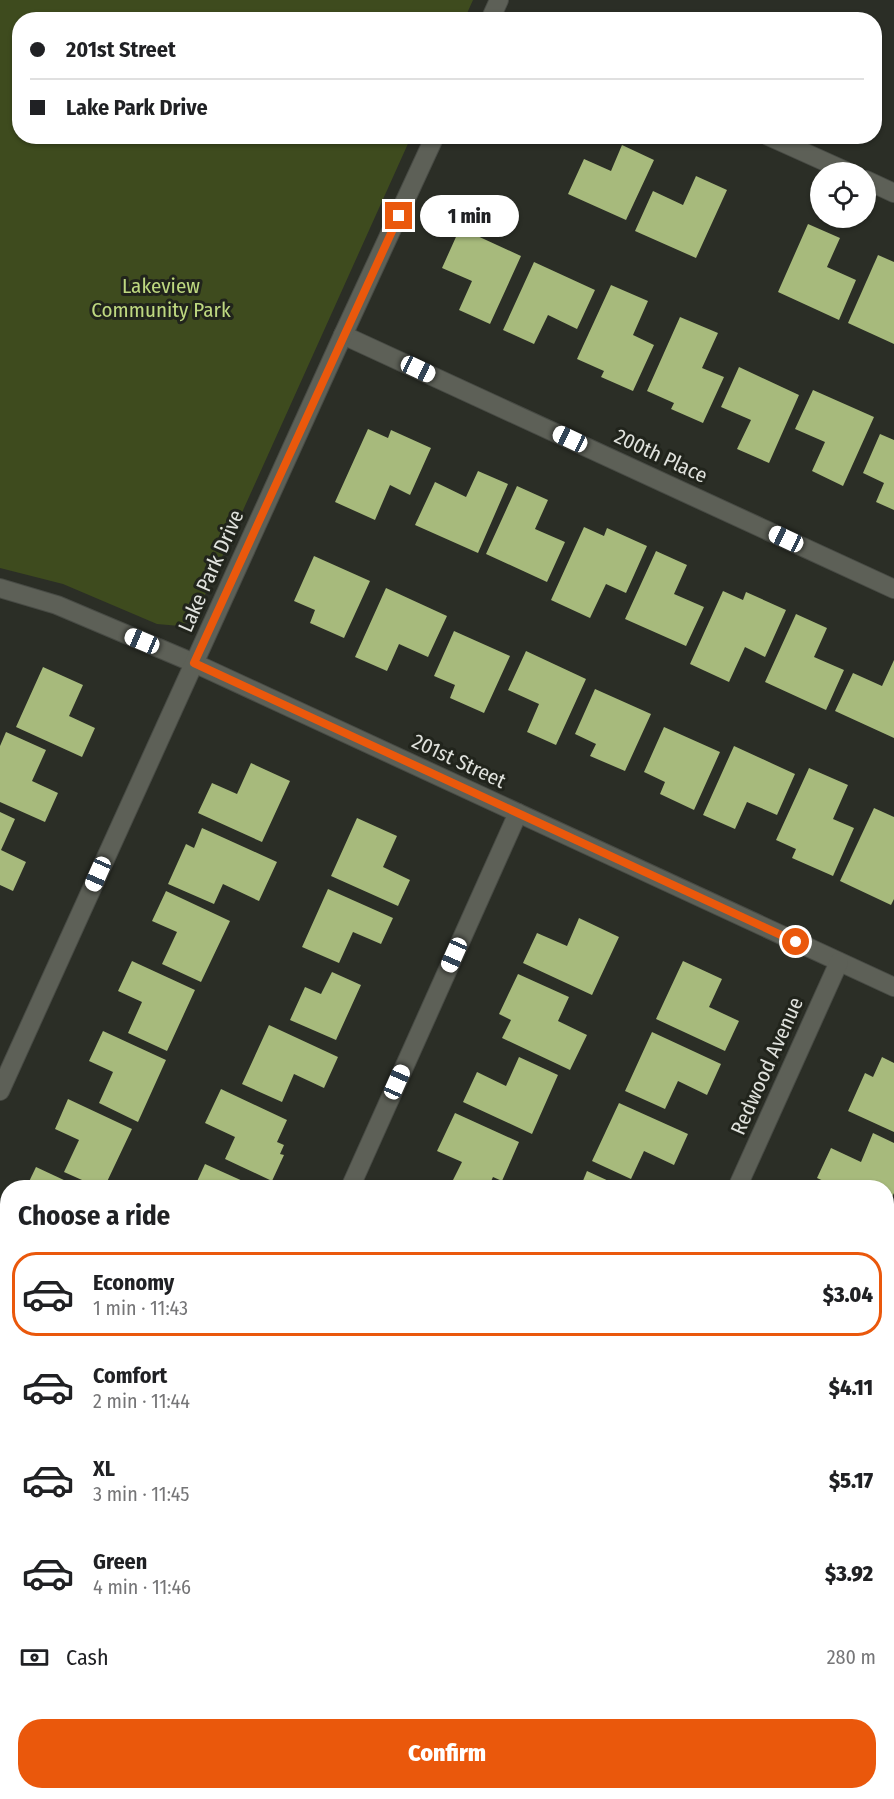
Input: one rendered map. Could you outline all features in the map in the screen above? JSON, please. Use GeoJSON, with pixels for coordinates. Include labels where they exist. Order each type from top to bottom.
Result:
{"type":"FeatureCollection","features":[{"type":"Feature","properties":{"kind":"street","name":"Lake Park Drive"},"geometry":{"type":"LineString","coordinates":[[0,1091],[431,144]]}},
{"type":"Feature","properties":{"kind":"street"},"geometry":{"type":"LineString","coordinates":[[786,144],[826,162]]}},
{"type":"Feature","properties":{"kind":"street"},"geometry":{"type":"LineString","coordinates":[[876,185],[894,193]]}},
{"type":"Feature","properties":{"kind":"street","name":"200th Place"},"geometry":{"type":"LineString","coordinates":[[343,335],[894,589]]}},
{"type":"Feature","properties":{"kind":"street","name":"201st Street"},"geometry":{"type":"LineString","coordinates":[[0,588],[57,606],[194,663],[894,987]]}},
{"type":"Feature","properties":{"kind":"street"},"geometry":{"type":"LineString","coordinates":[[354,1180],[518,813]]}},
{"type":"Feature","properties":{"kind":"street","name":"Redwood Avenue"},"geometry":{"type":"LineString","coordinates":[[741,1180],[839,962]]}},
{"type":"Feature","properties":{"kind":"green space","name":"Lakeview Community Park"},"geometry":{"type":"Polygon","coordinates":[[[0,0],[473,0],[468,12],[12,12],[12,144],[408,144],[195,617],[180,626],[157,624],[63,584],[0,568],[0,0]]]}},
{"type":"Feature","properties":{"kind":"building"},"geometry":{"type":"Polygon","coordinates":[[[622,145],[654,160],[626,220],[568,194],[584,159],[611,171],[622,145]]]}},
{"type":"Feature","properties":{"kind":"building"},"geometry":{"type":"Polygon","coordinates":[[[696,176],[727,190],[696,258],[635,231],[653,191],[683,205],[696,176]]]}},
{"type":"Feature","properties":{"kind":"building"},"geometry":{"type":"Polygon","coordinates":[[[808,224],[810,228],[817,228],[840,238],[827,267],[856,280],[839,320],[778,292],[808,224]]]}},
{"type":"Feature","properties":{"kind":"building"},"geometry":{"type":"Polygon","coordinates":[[[460,228],[521,256],[490,324],[459,310],[472,281],[442,268],[460,228]]]}},
{"type":"Feature","properties":{"kind":"building"},"geometry":{"type":"Polygon","coordinates":[[[878,255],[894,262],[894,344],[848,323],[878,255]]]}},
{"type":"Feature","properties":{"kind":"building"},"geometry":{"type":"Polygon","coordinates":[[[534,262],[595,290],[577,329],[548,315],[534,344],[503,330],[534,262]]]}},
{"type":"Feature","properties":{"kind":"building"},"geometry":{"type":"Polygon","coordinates":[[[611,285],[648,301],[633,335],[654,345],[633,391],[601,377],[604,371],[577,359],[611,285]]]}},
{"type":"Feature","properties":{"kind":"building"},"geometry":{"type":"Polygon","coordinates":[[[680,317],[718,333],[702,368],[724,377],[703,423],[671,409],[674,403],[647,391],[680,317]]]}},
{"type":"Feature","properties":{"kind":"building"},"geometry":{"type":"Polygon","coordinates":[[[739,367],[799,395],[769,463],[737,449],[751,420],[721,407],[739,367]]]}},
{"type":"Feature","properties":{"kind":"building"},"geometry":{"type":"Polygon","coordinates":[[[813,390],[874,417],[843,486],[812,471],[825,442],[795,429],[813,390]]]}},
{"type":"Feature","properties":{"kind":"building"},"geometry":{"type":"Polygon","coordinates":[[[368,429],[388,438],[391,430],[431,448],[410,495],[390,485],[375,520],[335,502],[368,429]]]}},
{"type":"Feature","properties":{"kind":"building"},"geometry":{"type":"Polygon","coordinates":[[[880,434],[894,440],[894,510],[876,502],[884,483],[863,473],[880,434]]]}},
{"type":"Feature","properties":{"kind":"building"},"geometry":{"type":"Polygon","coordinates":[[[478,471],[508,484],[478,553],[415,525],[435,482],[466,497],[478,471]]]}},
{"type":"Feature","properties":{"kind":"building"},"geometry":{"type":"Polygon","coordinates":[[[517,486],[548,500],[535,529],[565,542],[547,582],[486,554],[517,486]]]}},
{"type":"Feature","properties":{"kind":"building"},"geometry":{"type":"Polygon","coordinates":[[[584,527],[604,536],[607,528],[647,546],[626,593],[606,584],[590,618],[551,600],[584,527]]]}},
{"type":"Feature","properties":{"kind":"building"},"geometry":{"type":"Polygon","coordinates":[[[656,551],[687,565],[674,594],[704,607],[686,646],[625,619],[656,551]]]}},
{"type":"Feature","properties":{"kind":"building"},"geometry":{"type":"Polygon","coordinates":[[[314,556],[370,581],[344,638],[310,623],[315,610],[294,601],[314,556]]]}},
{"type":"Feature","properties":{"kind":"building"},"geometry":{"type":"Polygon","coordinates":[[[386,588],[447,616],[428,657],[399,644],[387,671],[355,657],[386,588]]]}},
{"type":"Feature","properties":{"kind":"building"},"geometry":{"type":"Polygon","coordinates":[[[723,591],[743,600],[746,592],[786,610],[765,657],[745,647],[729,682],[690,664],[723,591]]]}},
{"type":"Feature","properties":{"kind":"building"},"geometry":{"type":"Polygon","coordinates":[[[796,614],[827,628],[814,657],[844,670],[826,710],[765,682],[796,614]]]}},
{"type":"Feature","properties":{"kind":"building"},"geometry":{"type":"Polygon","coordinates":[[[454,631],[510,656],[484,713],[450,698],[455,685],[434,676],[454,631]]]}},
{"type":"Feature","properties":{"kind":"building"},"geometry":{"type":"Polygon","coordinates":[[[526,651],[586,679],[556,745],[527,732],[539,704],[508,690],[526,651]]]}},
{"type":"Feature","properties":{"kind":"building"},"geometry":{"type":"Polygon","coordinates":[[[894,660],[894,738],[835,711],[853,673],[882,686],[894,660]]]}},
{"type":"Feature","properties":{"kind":"building"},"geometry":{"type":"Polygon","coordinates":[[[43,667],[83,685],[69,716],[95,728],[82,757],[16,727],[43,667]]]}},
{"type":"Feature","properties":{"kind":"building"},"geometry":{"type":"Polygon","coordinates":[[[595,689],[651,714],[625,771],[590,756],[596,744],[575,734],[595,689]]]}},
{"type":"Feature","properties":{"kind":"building"},"geometry":{"type":"Polygon","coordinates":[[[664,727],[720,752],[694,810],[660,794],[665,782],[644,772],[664,727]]]}},
{"type":"Feature","properties":{"kind":"building"},"geometry":{"type":"Polygon","coordinates":[[[6,732],[46,750],[32,781],[58,793],[45,822],[0,802],[0,746],[6,732]]]}},
{"type":"Feature","properties":{"kind":"building"},"geometry":{"type":"Polygon","coordinates":[[[734,746],[795,774],[777,815],[747,802],[735,829],[703,815],[734,746]]]}},
{"type":"Feature","properties":{"kind":"building"},"geometry":{"type":"Polygon","coordinates":[[[251,763],[290,781],[262,842],[198,813],[212,783],[237,794],[251,763]]]}},
{"type":"Feature","properties":{"kind":"building"},"geometry":{"type":"Polygon","coordinates":[[[809,768],[848,785],[833,819],[854,828],[833,876],[792,858],[796,849],[776,840],[809,768]]]}},
{"type":"Feature","properties":{"kind":"building"},"geometry":{"type":"Polygon","coordinates":[[[874,808],[894,817],[894,899],[891,905],[840,881],[874,808]]]}},
{"type":"Feature","properties":{"kind":"building"},"geometry":{"type":"Polygon","coordinates":[[[0,812],[15,819],[1,850],[26,862],[13,891],[0,885],[0,812]]]}},
{"type":"Feature","properties":{"kind":"building"},"geometry":{"type":"Polygon","coordinates":[[[357,818],[397,836],[383,867],[410,880],[398,906],[331,876],[357,818]]]}},
{"type":"Feature","properties":{"kind":"building"},"geometry":{"type":"Polygon","coordinates":[[[202,828],[277,862],[259,901],[223,884],[214,904],[168,884],[186,844],[194,848],[202,828]]]}},
{"type":"Feature","properties":{"kind":"building"},"geometry":{"type":"Polygon","coordinates":[[[328,889],[393,918],[381,944],[353,932],[339,963],[302,947],[328,889]]]}},
{"type":"Feature","properties":{"kind":"building"},"geometry":{"type":"Polygon","coordinates":[[[166,891],[230,921],[201,982],[162,964],[177,932],[152,921],[166,891]]]}},
{"type":"Feature","properties":{"kind":"building"},"geometry":{"type":"Polygon","coordinates":[[[579,918],[619,937],[592,995],[523,963],[537,933],[567,946],[579,918]]]}},
{"type":"Feature","properties":{"kind":"building"},"geometry":{"type":"Polygon","coordinates":[[[132,961],[195,990],[167,1051],[128,1033],[142,1002],[118,991],[132,961]]]}},
{"type":"Feature","properties":{"kind":"building"},"geometry":{"type":"Polygon","coordinates":[[[683,961],[722,979],[709,1007],[739,1021],[725,1051],[656,1019],[683,961]]]}},
{"type":"Feature","properties":{"kind":"building"},"geometry":{"type":"Polygon","coordinates":[[[332,972],[361,985],[336,1040],[290,1020],[305,987],[321,994],[332,972]]]}},
{"type":"Feature","properties":{"kind":"building"},"geometry":{"type":"Polygon","coordinates":[[[518,974],[569,997],[558,1021],[587,1035],[570,1070],[502,1038],[511,1020],[499,1014],[518,974]]]}},
{"type":"Feature","properties":{"kind":"building"},"geometry":{"type":"Polygon","coordinates":[[[269,1025],[338,1057],[324,1088],[294,1074],[282,1102],[242,1084],[269,1025]]]}},
{"type":"Feature","properties":{"kind":"building"},"geometry":{"type":"Polygon","coordinates":[[[103,1031],[166,1060],[138,1122],[99,1103],[113,1072],[89,1061],[103,1031]]]}},
{"type":"Feature","properties":{"kind":"building"},"geometry":{"type":"Polygon","coordinates":[[[652,1032],[721,1064],[707,1095],[678,1081],[665,1109],[625,1091],[652,1032]]]}},
{"type":"Feature","properties":{"kind":"building"},"geometry":{"type":"Polygon","coordinates":[[[519,1057],[558,1075],[532,1134],[463,1102],[477,1072],[506,1086],[519,1057]]]}},
{"type":"Feature","properties":{"kind":"building"},"geometry":{"type":"Polygon","coordinates":[[[882,1057],[894,1063],[894,1132],[848,1111],[865,1073],[873,1077],[882,1057]]]}},
{"type":"Feature","properties":{"kind":"building"},"geometry":{"type":"Polygon","coordinates":[[[221,1089],[287,1120],[277,1142],[284,1145],[280,1154],[284,1155],[272,1180],[225,1159],[235,1137],[205,1123],[221,1089]]]}},
{"type":"Feature","properties":{"kind":"building"},"geometry":{"type":"Polygon","coordinates":[[[68,1099],[132,1129],[108,1180],[82,1180],[64,1172],[79,1140],[55,1129],[68,1099]]]}},
{"type":"Feature","properties":{"kind":"building"},"geometry":{"type":"Polygon","coordinates":[[[619,1103],[688,1134],[674,1165],[644,1151],[631,1179],[592,1161],[619,1103]]]}},
{"type":"Feature","properties":{"kind":"building"},"geometry":{"type":"Polygon","coordinates":[[[455,1113],[519,1142],[502,1180],[493,1177],[492,1180],[453,1180],[462,1162],[437,1151],[455,1113]]]}},
{"type":"Feature","properties":{"kind":"building"},"geometry":{"type":"Polygon","coordinates":[[[873,1133],[894,1143],[894,1180],[821,1180],[817,1178],[831,1148],[861,1162],[873,1133]]]}},
{"type":"Feature","properties":{"kind":"building"},"geometry":{"type":"Polygon","coordinates":[[[205,1164],[240,1180],[198,1180],[205,1164]]]}},
{"type":"Feature","properties":{"kind":"building"},"geometry":{"type":"Polygon","coordinates":[[[36,1167],[64,1180],[30,1180],[36,1167]]]}},
{"type":"Feature","properties":{"kind":"building"},"geometry":{"type":"Polygon","coordinates":[[[587,1171],[607,1180],[583,1180],[587,1171]]]}},
{"type":"Feature","properties":{"kind":"route"},"geometry":{"type":"LineString","coordinates":[[399,216],[194,663],[796,942]]}}]}
